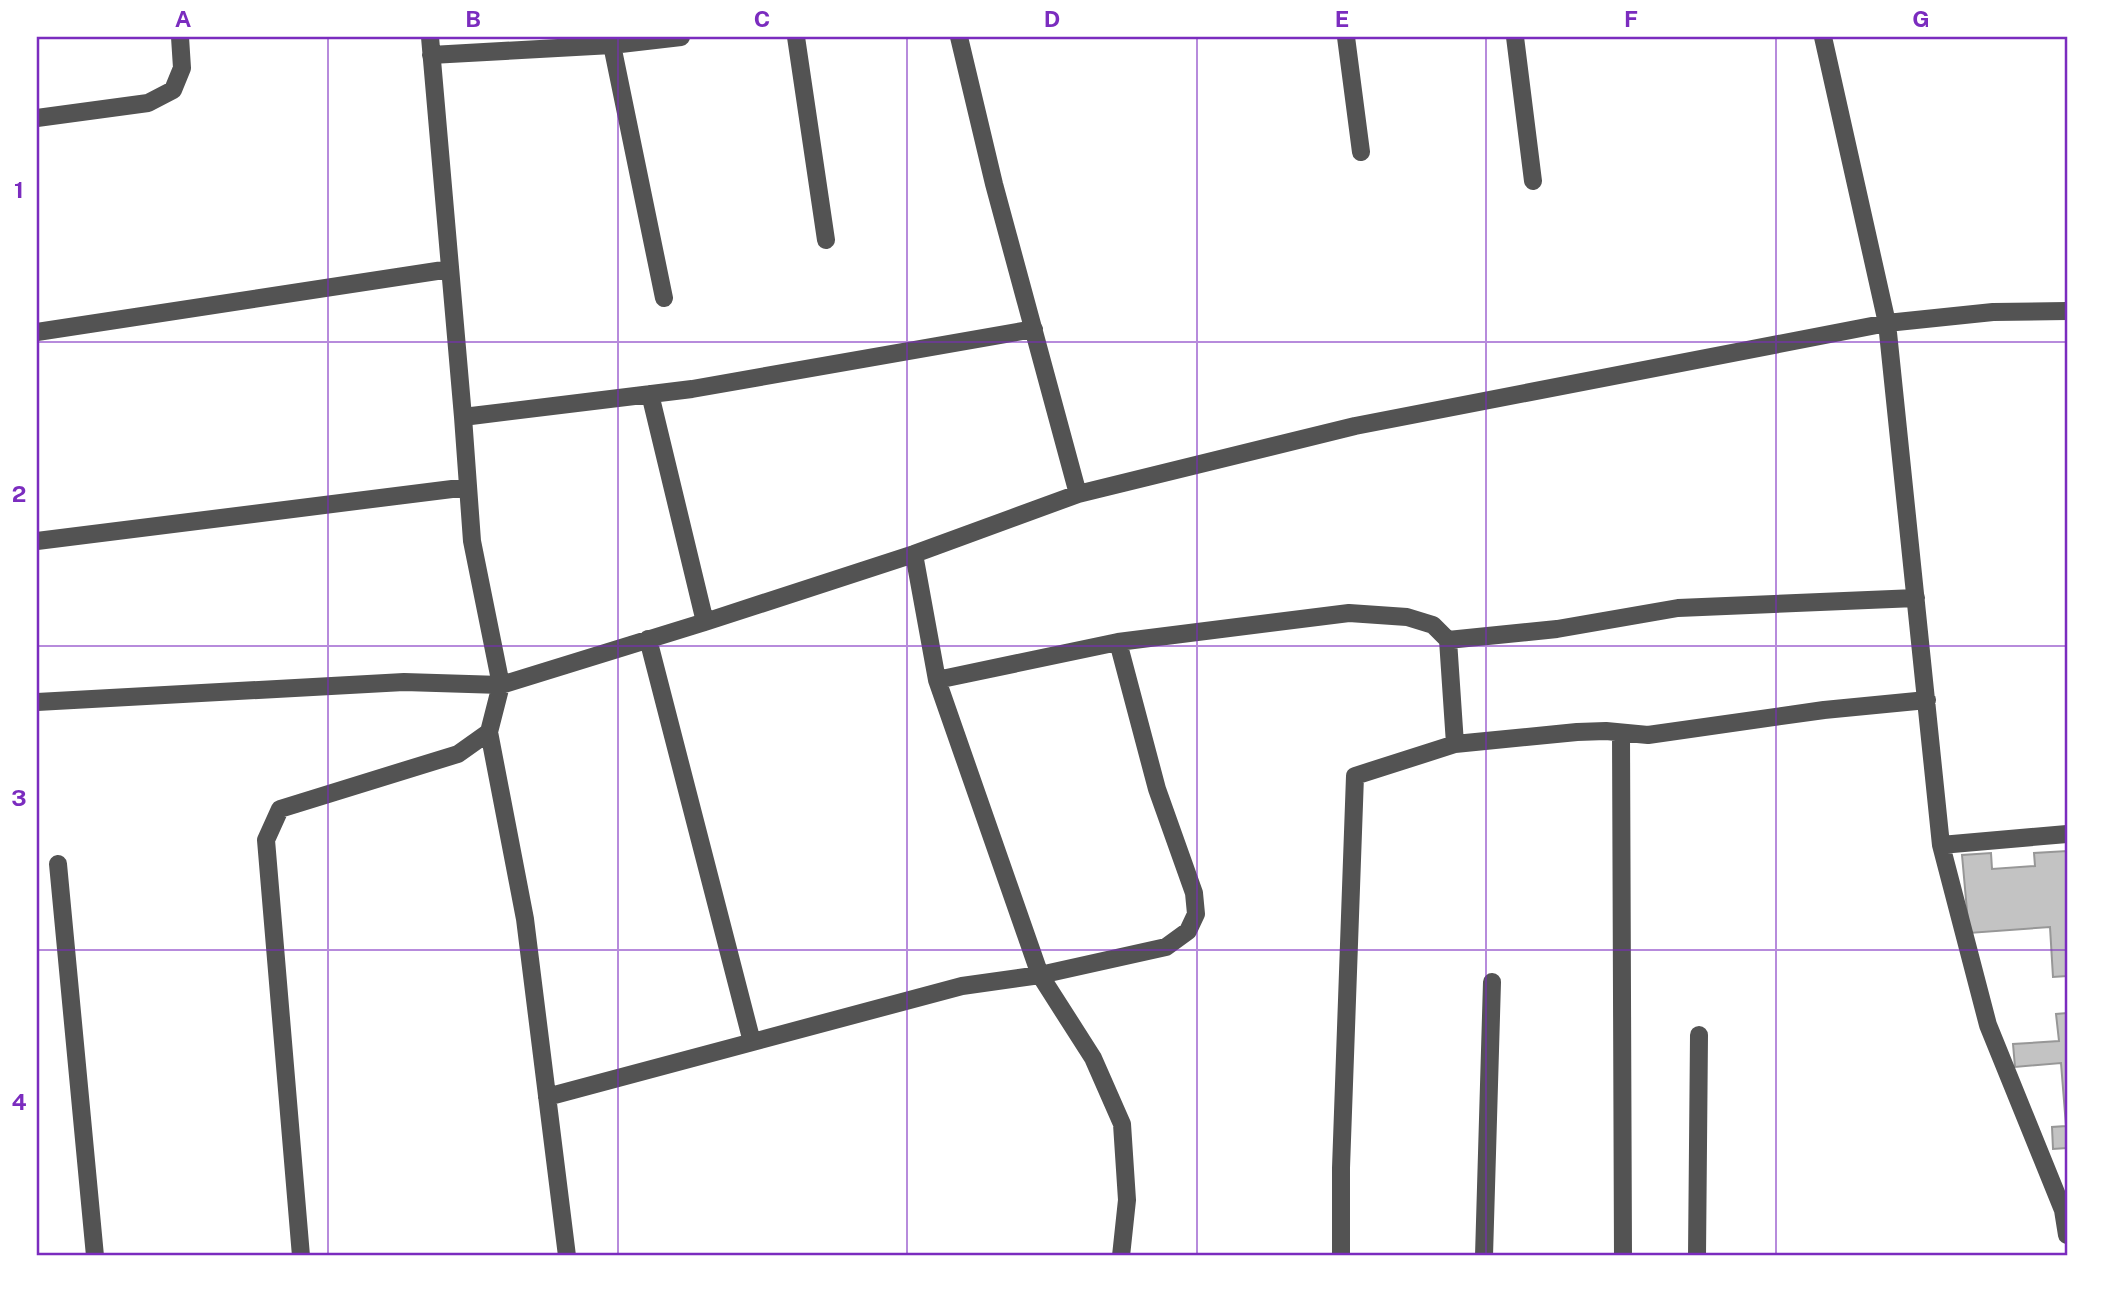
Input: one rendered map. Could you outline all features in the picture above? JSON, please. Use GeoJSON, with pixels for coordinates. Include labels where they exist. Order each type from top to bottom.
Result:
{"type":"FeatureCollection","features":[{"type":"Feature","properties":{"kind":"street"},"geometry":{"type":"LineString","coordinates":[[37,118],[148,103],[173,90],[182,68],[180,37]]}},
{"type":"Feature","properties":{"kind":"street"},"geometry":{"type":"LineString","coordinates":[[567,1256],[525,919],[489,732],[501,685],[472,541],[430,46],[612,45],[681,37]]}},
{"type":"Feature","properties":{"kind":"street"},"geometry":{"type":"LineString","coordinates":[[796,37],[826,240]]}},
{"type":"Feature","properties":{"kind":"street"},"geometry":{"type":"LineString","coordinates":[[958,37],[994,184],[1078,494]]}},
{"type":"Feature","properties":{"kind":"street"},"geometry":{"type":"LineString","coordinates":[[1346,37],[1361,152]]}},
{"type":"Feature","properties":{"kind":"street"},"geometry":{"type":"LineString","coordinates":[[1516,37],[1532,181]]}},
{"type":"Feature","properties":{"kind":"street"},"geometry":{"type":"LineString","coordinates":[[1823,37],[1887,323],[1941,845],[1988,1025],[2063,1210],[2067,1235]]}},
{"type":"Feature","properties":{"kind":"street"},"geometry":{"type":"LineString","coordinates":[[612,45],[664,298]]}},
{"type":"Feature","properties":{"kind":"street"},"geometry":{"type":"LineString","coordinates":[[37,332],[450,269]]}},
{"type":"Feature","properties":{"kind":"street"},"geometry":{"type":"LineString","coordinates":[[37,702],[404,682],[501,685],[914,554],[1078,494],[1355,426],[1887,323],[1993,312],[2067,311]]}},
{"type":"Feature","properties":{"kind":"street"},"geometry":{"type":"LineString","coordinates":[[463,417],[692,389],[1034,329]]}},
{"type":"Feature","properties":{"kind":"street"},"geometry":{"type":"LineString","coordinates":[[650,394],[705,622]]}},
{"type":"Feature","properties":{"kind":"street"},"geometry":{"type":"LineString","coordinates":[[37,541],[468,486]]}},
{"type":"Feature","properties":{"kind":"street"},"geometry":{"type":"LineString","coordinates":[[914,554],[937,680],[1040,975],[1093,1058],[1122,1124],[1127,1200],[1121,1256]]}},
{"type":"Feature","properties":{"kind":"street"},"geometry":{"type":"LineString","coordinates":[[1448,640],[1557,629],[1678,608],[1916,598]]}},
{"type":"Feature","properties":{"kind":"street"},"geometry":{"type":"LineString","coordinates":[[937,680],[1118,642],[1349,613],[1407,617],[1433,625],[1448,640],[1455,744]]}},
{"type":"Feature","properties":{"kind":"street"},"geometry":{"type":"LineString","coordinates":[[648,639],[752,1042]]}},
{"type":"Feature","properties":{"kind":"street"},"geometry":{"type":"LineString","coordinates":[[547,1097],[962,986],[1040,975],[1166,947],[1188,931],[1196,914],[1194,893],[1157,789],[1118,642]]}},
{"type":"Feature","properties":{"kind":"street"},"geometry":{"type":"LineString","coordinates":[[1341,1256],[1340,1168],[1356,776],[1455,744],[1577,733],[1648,735],[1824,710],[1927,701]]}},
{"type":"Feature","properties":{"kind":"street"},"geometry":{"type":"LineString","coordinates":[[301,1256],[266,840],[280,809],[458,754],[489,732]]}},
{"type":"Feature","properties":{"kind":"street"},"geometry":{"type":"LineString","coordinates":[[1621,733],[1623,1256]]}},
{"type":"Feature","properties":{"kind":"street"},"geometry":{"type":"LineString","coordinates":[[1941,845],[2067,834]]}},
{"type":"Feature","properties":{"kind":"street"},"geometry":{"type":"LineString","coordinates":[[58,864],[95,1256]]}},
{"type":"Feature","properties":{"kind":"street"},"geometry":{"type":"LineString","coordinates":[[1484,1256],[1492,982]]}},
{"type":"Feature","properties":{"kind":"street"},"geometry":{"type":"LineString","coordinates":[[1697,1256],[1699,1035]]}},
{"type":"Feature","properties":{"kind":"building"},"geometry":{"type":"Polygon","coordinates":[[[2067,851],[2067,976],[2053,977],[2050,927],[1969,933],[1962,855],[1991,853],[1992,869],[2035,866],[2034,853],[2067,851]]]}},
{"type":"Feature","properties":{"kind":"building"},"geometry":{"type":"Polygon","coordinates":[[[2067,1013],[2067,1148],[2053,1149],[2052,1127],[2066,1126],[2061,1063],[2015,1067],[2013,1044],[2059,1041],[2056,1014],[2067,1013]]]}}]}
